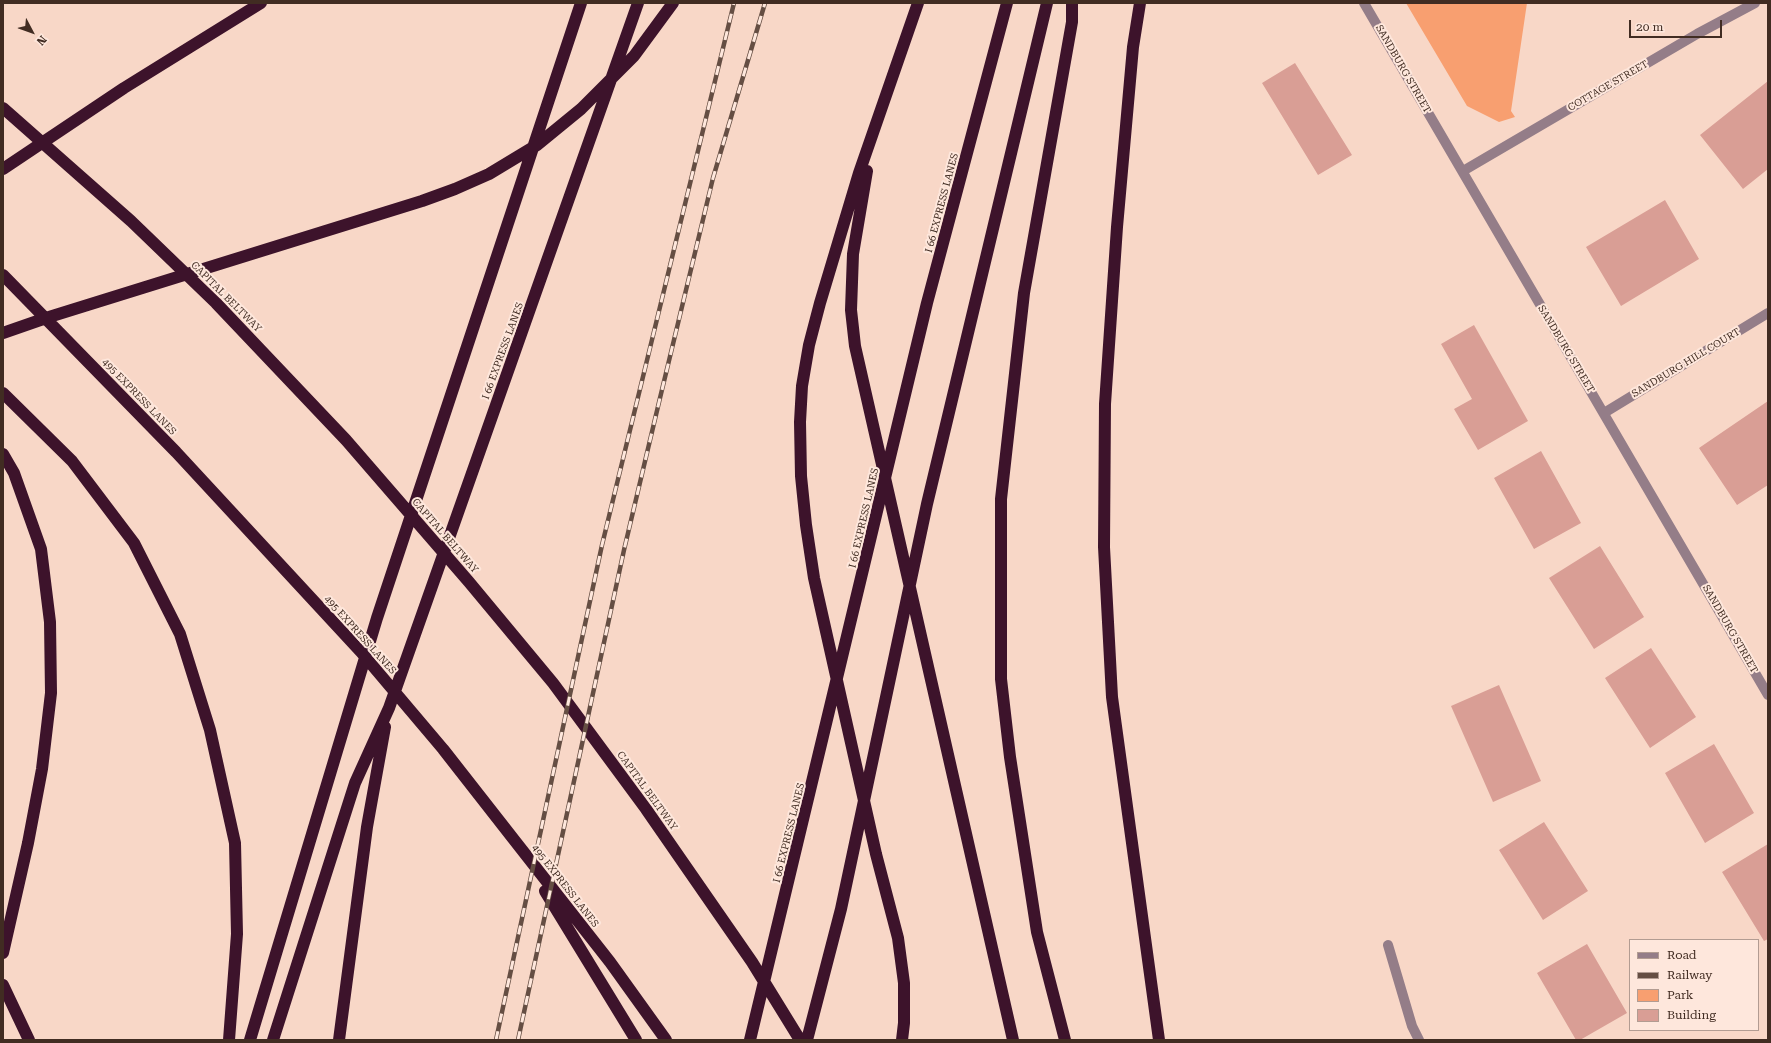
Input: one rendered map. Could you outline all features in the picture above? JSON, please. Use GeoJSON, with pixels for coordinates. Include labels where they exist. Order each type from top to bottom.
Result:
{"type":"FeatureCollection","features":[{"type":"Feature","properties":{"kind":"highway"},"geometry":{"type":"LineString","coordinates":[[3,169],[124,88],[261,3]]}},
{"type":"Feature","properties":{"kind":"highway"},"geometry":{"type":"LineString","coordinates":[[250,1040],[377,618],[582,3]]}},
{"type":"Feature","properties":{"kind":"highway","name":"I 66 EXPRESS LANES"},"geometry":{"type":"LineString","coordinates":[[389,708],[638,3]]}},
{"type":"Feature","properties":{"kind":"highway"},"geometry":{"type":"LineString","coordinates":[[3,333],[49,317],[422,201],[455,189],[489,174],[537,145],[561,127],[586,104],[634,56],[673,3]]}},
{"type":"Feature","properties":{"kind":"highway"},"geometry":{"type":"LineString","coordinates":[[902,1040],[904,1022],[904,982],[898,938],[876,854],[814,578],[806,525],[801,476],[800,422],[802,386],[809,345],[820,303],[859,173],[890,80],[918,3]]}},
{"type":"Feature","properties":{"kind":"highway","name":"I 66 EXPRESS LANES"},"geometry":{"type":"LineString","coordinates":[[750,1040],[927,303],[1007,3]]}},
{"type":"Feature","properties":{"kind":"highway"},"geometry":{"type":"LineString","coordinates":[[807,1040],[841,908],[927,504],[1047,3]]}},
{"type":"Feature","properties":{"kind":"highway"},"geometry":{"type":"LineString","coordinates":[[1066,1040],[1037,932],[1010,757],[1001,679],[1000,499],[1024,293],[1072,22],[1072,3]]}},
{"type":"Feature","properties":{"kind":"highway"},"geometry":{"type":"LineString","coordinates":[[1140,3],[1134,47],[1117,227],[1106,396],[1104,547],[1112,697],[1159,1040]]}},
{"type":"Feature","properties":{"kind":"highway"},"geometry":{"type":"LineString","coordinates":[[890,80],[866,176],[853,254],[851,310],[855,346],[861,379],[1013,1040]]}},
{"type":"Feature","properties":{"kind":"highway","name":"CAPITAL BELTWAY"},"geometry":{"type":"LineString","coordinates":[[3,108],[131,220],[216,303],[346,440],[469,582],[553,683],[646,809],[752,962],[800,1040]]}},
{"type":"Feature","properties":{"kind":"highway","name":"495 EXPRESS LANES"},"geometry":{"type":"LineString","coordinates":[[3,275],[176,452],[361,652],[443,750],[515,841],[610,962],[666,1040]]}},
{"type":"Feature","properties":{"kind":"highway"},"geometry":{"type":"LineString","coordinates":[[3,392],[72,461],[134,543],[180,634],[210,730],[235,843],[237,934],[229,1040]]}},
{"type":"Feature","properties":{"kind":"highway"},"geometry":{"type":"LineString","coordinates":[[3,454],[14,473],[41,549],[50,622],[50,693],[42,769],[28,843],[3,952]]}},
{"type":"Feature","properties":{"kind":"highway"},"geometry":{"type":"LineString","coordinates":[[273,1040],[355,783],[389,708]]}},
{"type":"Feature","properties":{"kind":"highway"},"geometry":{"type":"LineString","coordinates":[[339,1040],[367,827],[389,708]]}},
{"type":"Feature","properties":{"kind":"highway"},"geometry":{"type":"LineString","coordinates":[[515,841],[636,1040]]}},
{"type":"Feature","properties":{"kind":"highway"},"geometry":{"type":"LineString","coordinates":[[3,985],[29,1040]]}},
{"type":"Feature","properties":{"kind":"street","name":"SANDBURG STREET"},"geometry":{"type":"LineString","coordinates":[[1364,3],[1768,695]]}},
{"type":"Feature","properties":{"kind":"street","name":"COTTAGE STREET"},"geometry":{"type":"LineString","coordinates":[[1463,171],[1690,38],[1755,3]]}},
{"type":"Feature","properties":{"kind":"street","name":"SANDBURG HILL COURT"},"geometry":{"type":"LineString","coordinates":[[1604,413],[1768,313]]}},
{"type":"Feature","properties":{"kind":"street"},"geometry":{"type":"LineString","coordinates":[[1388,945],[1412,1026],[1419,1040]]}},
{"type":"Feature","properties":{"kind":"green space"},"geometry":{"type":"Polygon","coordinates":[[[1406,3],[1527,3],[1511,111],[1515,117],[1499,122],[1467,106],[1406,3]]]}},
{"type":"Feature","properties":{"kind":"building"},"geometry":{"type":"Polygon","coordinates":[[[1295,63],[1352,155],[1318,175],[1262,83],[1295,63]]]}},
{"type":"Feature","properties":{"kind":"building"},"geometry":{"type":"Polygon","coordinates":[[[1768,81],[1768,169],[1743,189],[1700,135],[1768,81]]]}},
{"type":"Feature","properties":{"kind":"building"},"geometry":{"type":"Polygon","coordinates":[[[1665,200],[1699,259],[1621,306],[1586,247],[1665,200]]]}},
{"type":"Feature","properties":{"kind":"building"},"geometry":{"type":"Polygon","coordinates":[[[1474,325],[1528,421],[1478,450],[1454,409],[1472,399],[1441,344],[1474,325]]]}},
{"type":"Feature","properties":{"kind":"building"},"geometry":{"type":"Polygon","coordinates":[[[1768,401],[1768,485],[1737,505],[1699,448],[1768,401]]]}},
{"type":"Feature","properties":{"kind":"building"},"geometry":{"type":"Polygon","coordinates":[[[1541,451],[1581,523],[1534,549],[1494,478],[1541,451]]]}},
{"type":"Feature","properties":{"kind":"building"},"geometry":{"type":"Polygon","coordinates":[[[1600,546],[1644,617],[1594,649],[1549,578],[1600,546]]]}},
{"type":"Feature","properties":{"kind":"building"},"geometry":{"type":"Polygon","coordinates":[[[1651,648],[1696,717],[1650,748],[1605,678],[1651,648]]]}},
{"type":"Feature","properties":{"kind":"building"},"geometry":{"type":"Polygon","coordinates":[[[1499,685],[1541,781],[1493,802],[1451,706],[1499,685]]]}},
{"type":"Feature","properties":{"kind":"building"},"geometry":{"type":"Polygon","coordinates":[[[1714,744],[1754,813],[1705,843],[1665,773],[1714,744]]]}},
{"type":"Feature","properties":{"kind":"building"},"geometry":{"type":"Polygon","coordinates":[[[1544,822],[1588,891],[1543,920],[1499,850],[1544,822]]]}},
{"type":"Feature","properties":{"kind":"building"},"geometry":{"type":"Polygon","coordinates":[[[1768,844],[1768,939],[1764,941],[1722,872],[1768,844]]]}},
{"type":"Feature","properties":{"kind":"building"},"geometry":{"type":"Polygon","coordinates":[[[1587,944],[1627,1013],[1580,1040],[1576,1040],[1537,973],[1587,944]]]}},
{"type":"Feature","properties":{"kind":"railway"},"geometry":{"type":"LineString","coordinates":[[496,1040],[602,545],[734,3]]}},
{"type":"Feature","properties":{"kind":"railway"},"geometry":{"type":"LineString","coordinates":[[518,1040],[624,550],[660,398],[713,178],[765,3]]}}]}
